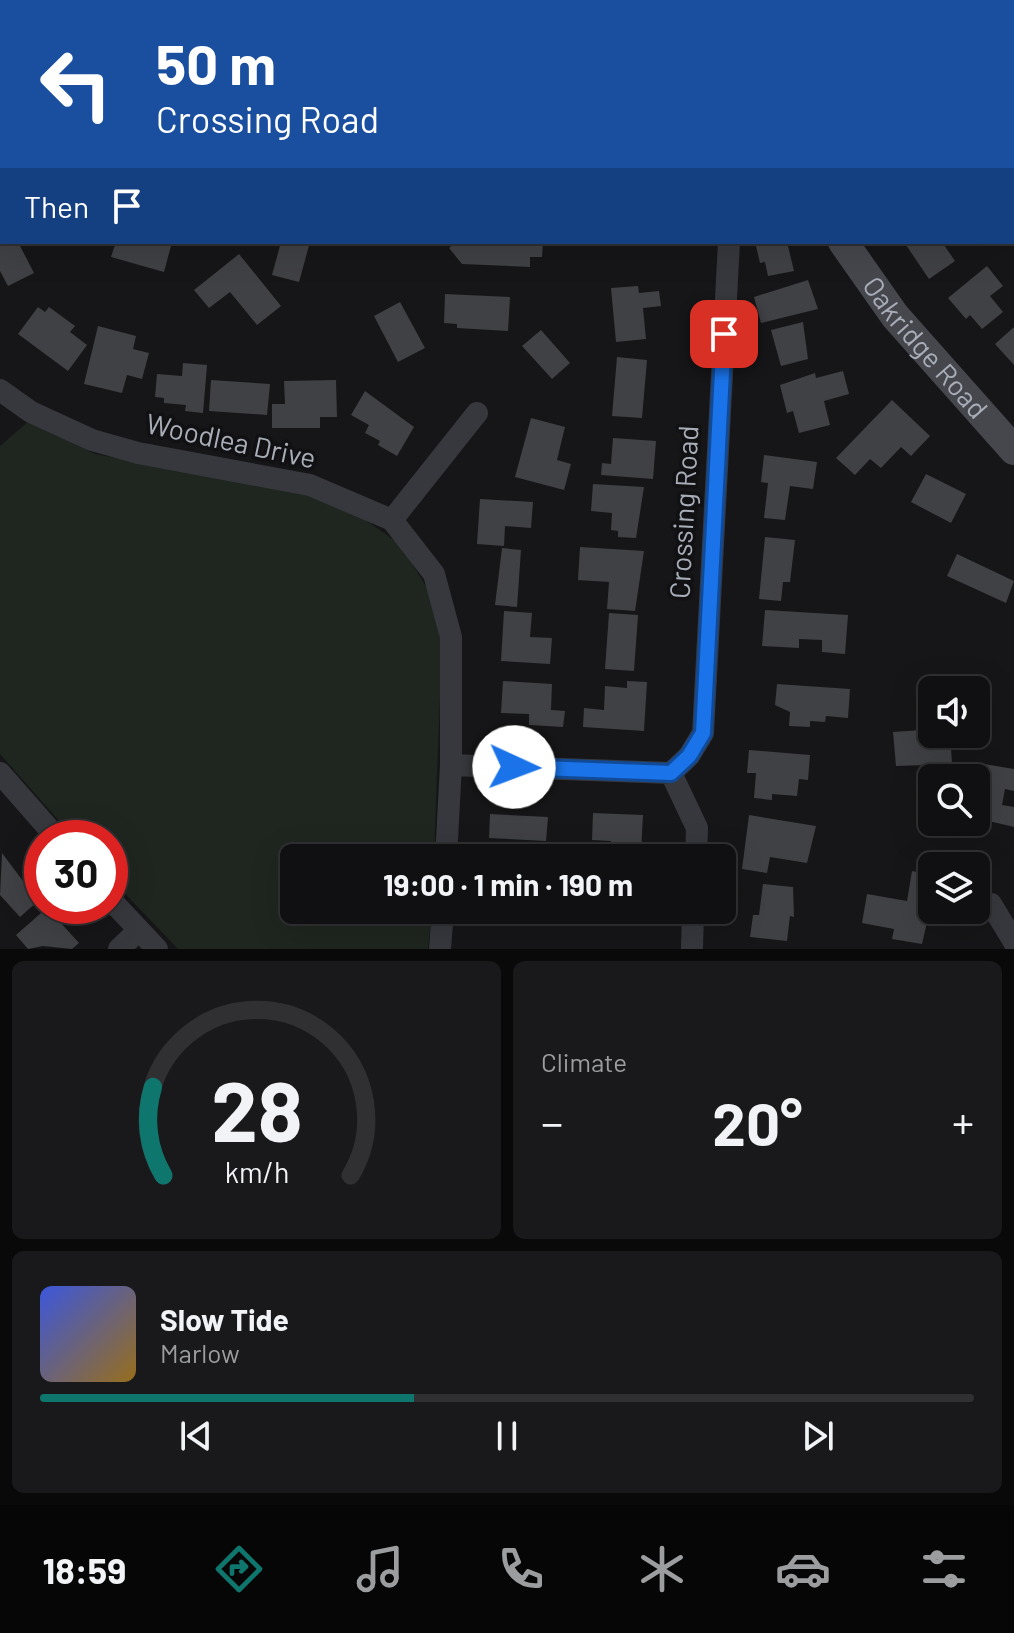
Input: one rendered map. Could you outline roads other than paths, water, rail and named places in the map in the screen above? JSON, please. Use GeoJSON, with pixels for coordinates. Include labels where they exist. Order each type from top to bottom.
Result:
{"type":"FeatureCollection","features":[{"type":"Feature","properties":{"kind":"street","name":"Crossing Road"},"geometry":{"type":"LineString","coordinates":[[671,773],[689,756],[703,733],[729,244]]}},
{"type":"Feature","properties":{"kind":"street","name":"Oakridge Road"},"geometry":{"type":"LineString","coordinates":[[844,244],[895,316],[1013,446]]}},
{"type":"Feature","properties":{"kind":"street","name":"Woodlea Drive"},"geometry":{"type":"LineString","coordinates":[[0,390],[31,412],[92,440],[138,453],[310,485],[392,520],[434,574],[451,637],[451,765],[447,844]]}},
{"type":"Feature","properties":{"kind":"street"},"geometry":{"type":"LineString","coordinates":[[392,520],[477,413]]}},
{"type":"Feature","properties":{"kind":"street"},"geometry":{"type":"LineString","coordinates":[[451,765],[671,773],[697,828],[696,844]]}},
{"type":"Feature","properties":{"kind":"street"},"geometry":{"type":"LineString","coordinates":[[0,773],[41,820]]}},
{"type":"Feature","properties":{"kind":"street"},"geometry":{"type":"LineString","coordinates":[[991,904],[1014,942]]}},
{"type":"Feature","properties":{"kind":"street"},"geometry":{"type":"LineString","coordinates":[[128,920],[157,949]]}},
{"type":"Feature","properties":{"kind":"street"},"geometry":{"type":"LineString","coordinates":[[440,949],[442,924]]}},
{"type":"Feature","properties":{"kind":"street"},"geometry":{"type":"LineString","coordinates":[[692,949],[693,924]]}},
{"type":"Feature","properties":{"kind":"street"},"geometry":{"type":"LineString","coordinates":[[119,949],[138,931]]}}]}
